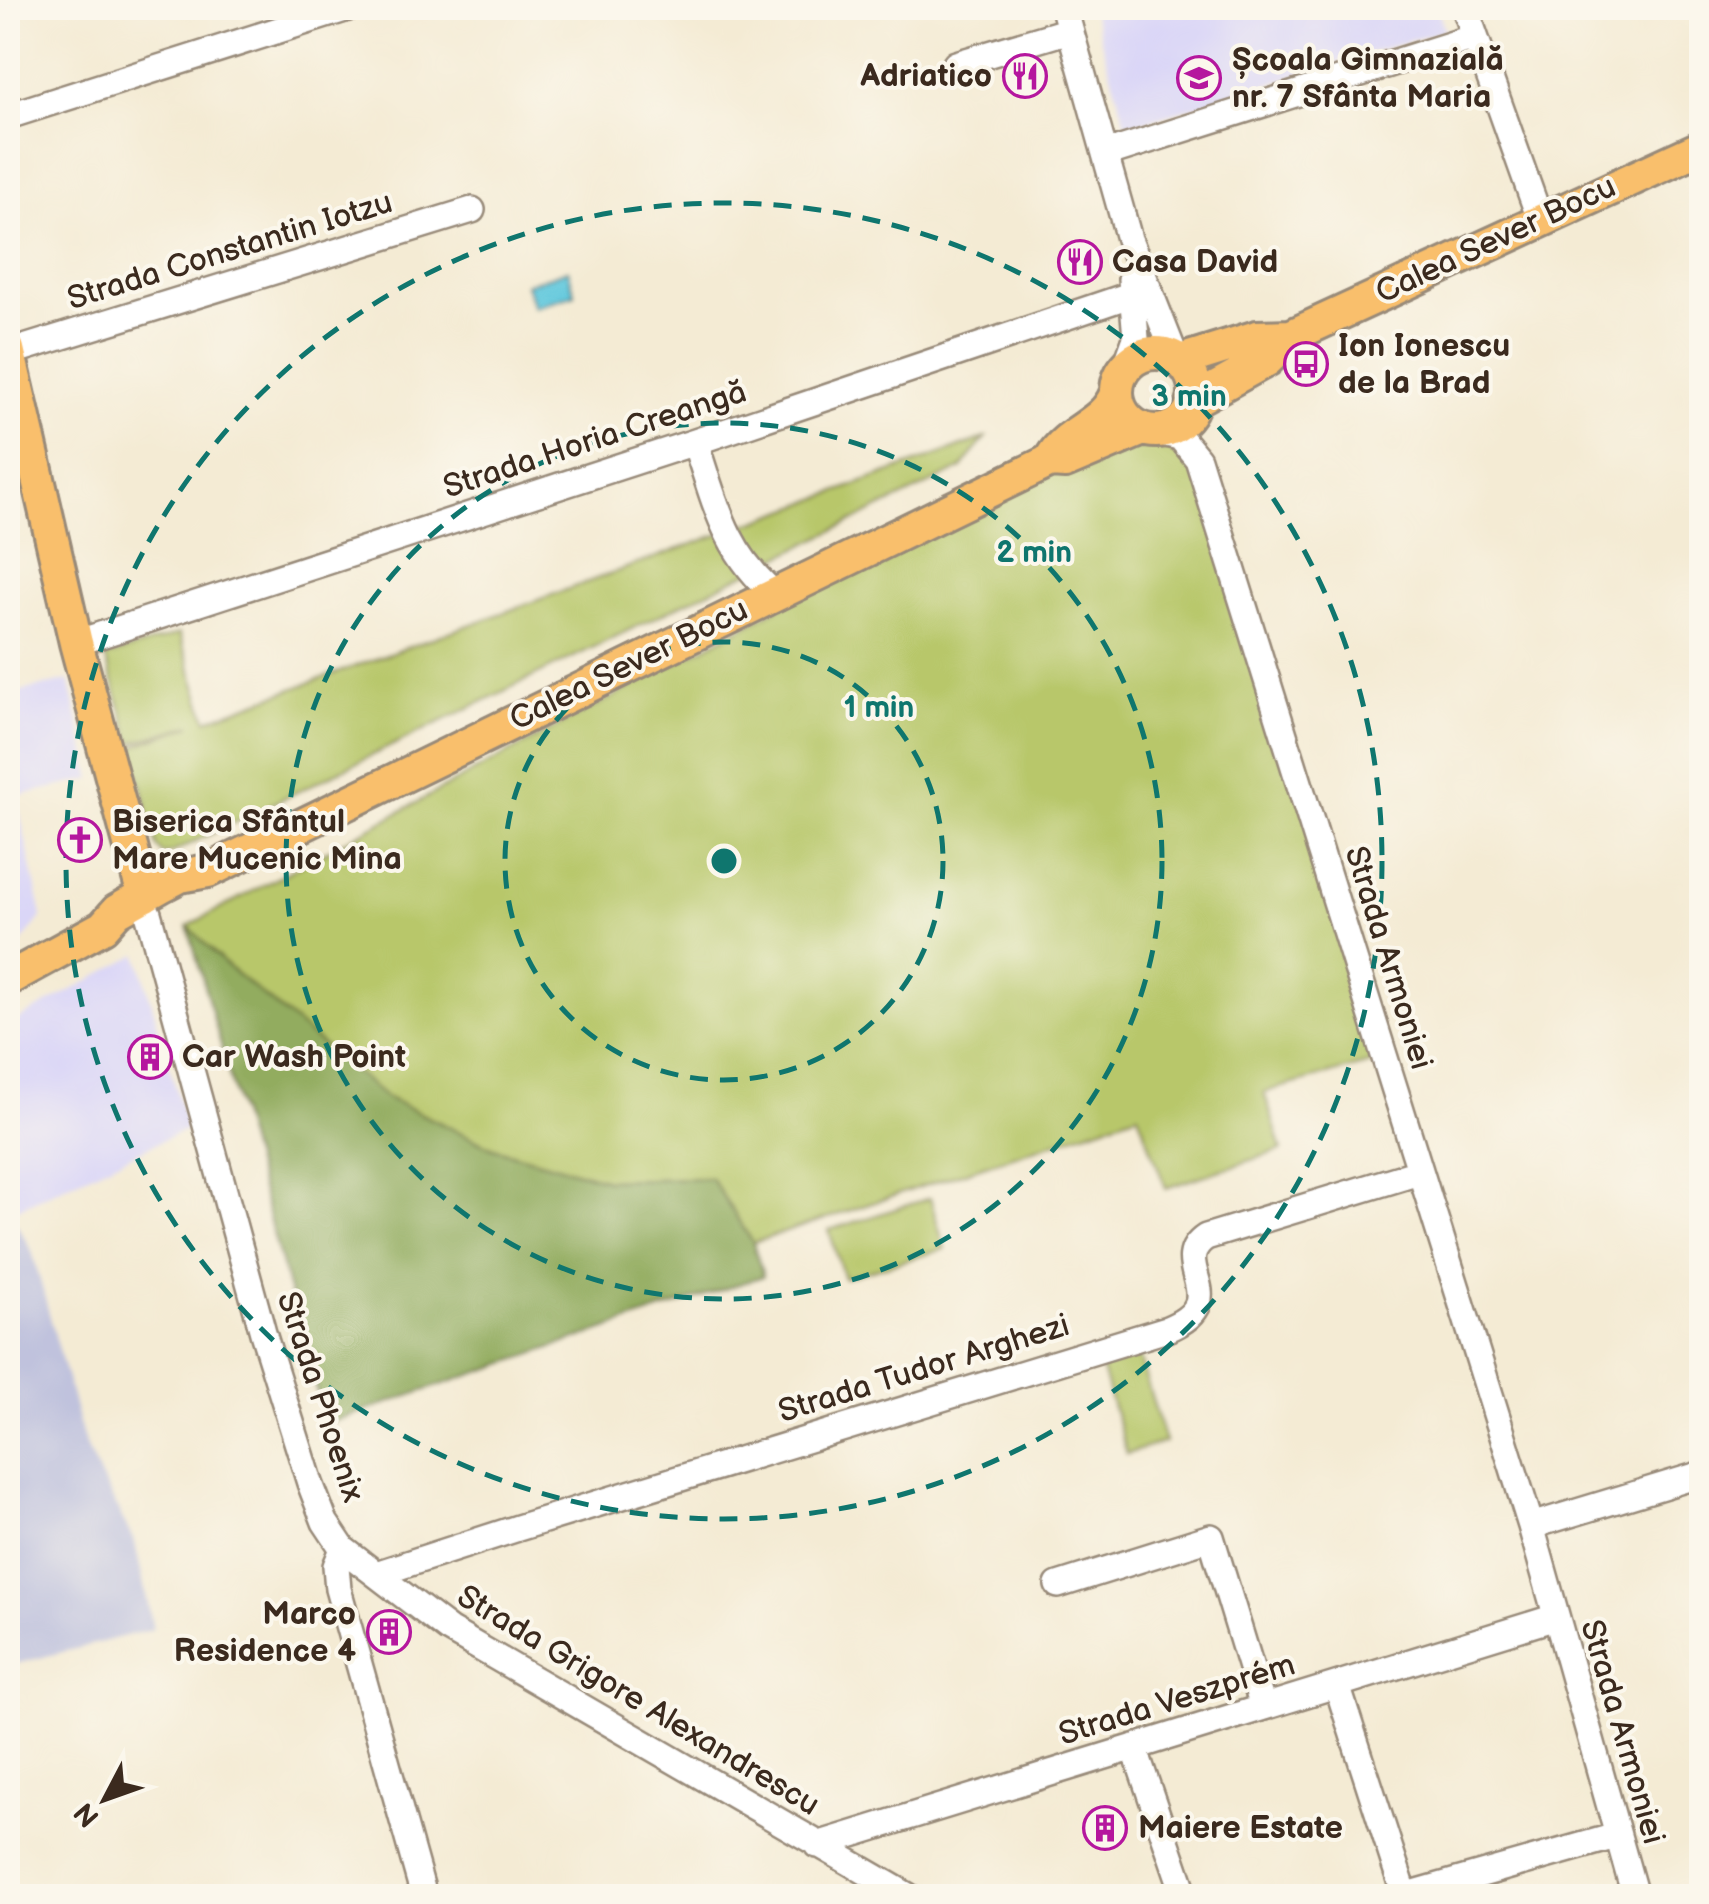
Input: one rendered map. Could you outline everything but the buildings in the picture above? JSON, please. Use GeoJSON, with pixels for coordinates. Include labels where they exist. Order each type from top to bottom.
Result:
{"type":"FeatureCollection","features":[{"type":"Feature","properties":{"kind":"main road","name":"Calea Sever Bocu"},"geometry":{"type":"LineString","coordinates":[[1194,400],[1268,360],[1290,336],[1702,147]]}},
{"type":"Feature","properties":{"kind":"main road","name":"Calea Sever Bocu"},"geometry":{"type":"LineString","coordinates":[[1178,360],[1257,337],[1290,336]]}},
{"type":"Feature","properties":{"kind":"main road"},"geometry":{"type":"LineString","coordinates":[[8,351],[76,643],[146,904]]}},
{"type":"Feature","properties":{"kind":"main road"},"geometry":{"type":"LineString","coordinates":[[1162,353],[1178,360],[1193,381],[1194,400],[1183,421],[1171,429],[1150,431],[1125,417],[1121,380],[1148,354],[1162,353]]}},
{"type":"Feature","properties":{"kind":"main road","name":"Calea Sever Bocu"},"geometry":{"type":"LineString","coordinates":[[1050,461],[1059,446],[1096,422],[1111,406],[1121,380]]}},
{"type":"Feature","properties":{"kind":"main road","name":"Calea Sever Bocu"},"geometry":{"type":"LineString","coordinates":[[8,979],[103,927],[116,912],[146,904],[180,876],[208,871],[1050,461],[1064,462],[1150,431]]}},
{"type":"Feature","properties":{"kind":"street"},"geometry":{"type":"LineString","coordinates":[[8,116],[348,8]]}},
{"type":"Feature","properties":{"kind":"street"},"geometry":{"type":"LineString","coordinates":[[1465,8],[1540,219]]}},
{"type":"Feature","properties":{"kind":"street"},"geometry":{"type":"LineString","coordinates":[[956,64],[1067,19],[1128,239],[1178,360]]}},
{"type":"Feature","properties":{"kind":"street"},"geometry":{"type":"LineString","coordinates":[[1105,154],[1475,37]]}},
{"type":"Feature","properties":{"kind":"street","name":"Strada Constantin Iotzu"},"geometry":{"type":"LineString","coordinates":[[8,351],[472,210]]}},
{"type":"Feature","properties":{"kind":"street"},"geometry":{"type":"LineString","coordinates":[[1121,380],[1136,342],[1128,239]]}},
{"type":"Feature","properties":{"kind":"street","name":"Strada Horia Creangă"},"geometry":{"type":"LineString","coordinates":[[76,643],[695,442],[1132,294]]}},
{"type":"Feature","properties":{"kind":"street","name":"Strada Armoniei"},"geometry":{"type":"LineString","coordinates":[[1150,431],[1180,437],[1198,459],[1531,1526],[1636,1896]]}},
{"type":"Feature","properties":{"kind":"street"},"geometry":{"type":"LineString","coordinates":[[695,442],[728,538],[753,575],[775,594]]}},
{"type":"Feature","properties":{"kind":"street","name":"Strada Phoenix"},"geometry":{"type":"LineString","coordinates":[[146,904],[263,1333],[310,1483],[325,1522],[343,1548],[336,1566],[338,1589],[424,1896]]}},
{"type":"Feature","properties":{"kind":"street","name":"Strada Tudor Arghezi"},"geometry":{"type":"LineString","coordinates":[[376,1574],[1167,1329],[1186,1318],[1199,1304],[1200,1289],[1191,1256],[1200,1240],[1220,1230],[1419,1172]]}},
{"type":"Feature","properties":{"kind":"street"},"geometry":{"type":"LineString","coordinates":[[1531,1526],[1702,1474]]}},
{"type":"Feature","properties":{"kind":"street"},"geometry":{"type":"LineString","coordinates":[[1058,1585],[1211,1538],[1263,1708]]}},
{"type":"Feature","properties":{"kind":"street","name":"Strada Grigore Alexandrescu"},"geometry":{"type":"LineString","coordinates":[[343,1548],[449,1630],[908,1896]]}},
{"type":"Feature","properties":{"kind":"street","name":"Strada Veszprém"},"geometry":{"type":"LineString","coordinates":[[817,1845],[1556,1618]]}},
{"type":"Feature","properties":{"kind":"street"},"geometry":{"type":"LineString","coordinates":[[1337,1685],[1405,1896],[1616,1836]]}},
{"type":"Feature","properties":{"kind":"street"},"geometry":{"type":"LineString","coordinates":[[1134,1747],[1186,1896]]}},
{"type":"Feature","properties":{"kind":"shaded area","name":"Școala Gimnazială nr. 7 Sfânta Maria"},"geometry":{"type":"Polygon","coordinates":[[[1091,8],[1437,8],[1445,30],[1127,127],[1091,8]]]}},
{"type":"Feature","properties":{"kind":"shaded area"},"geometry":{"type":"Polygon","coordinates":[[[69,680],[92,779],[16,796],[42,916],[8,960],[8,694],[69,680]]]}},
{"type":"Feature","properties":{"kind":"shaded area"},"geometry":{"type":"Polygon","coordinates":[[[138,954],[187,1129],[9,1212],[8,1025],[138,954]]]}},
{"type":"Feature","properties":{"kind":"shaded area"},"geometry":{"type":"Polygon","coordinates":[[[8,1209],[32,1251],[86,1448],[135,1543],[153,1629],[8,1666],[8,1209]]]}},
{"type":"Feature","properties":{"kind":"green space"},"geometry":{"type":"Polygon","coordinates":[[[1130,422],[1189,444],[1385,1059],[1264,1092],[1282,1150],[1166,1188],[1138,1114],[753,1243],[711,1178],[607,1180],[493,1148],[385,1097],[226,965],[188,926],[1050,461],[1130,422]]]}},
{"type":"Feature","properties":{"kind":"green space"},"geometry":{"type":"Polygon","coordinates":[[[985,438],[962,468],[171,853],[163,854],[157,847],[132,747],[192,725],[132,743],[105,657],[179,634],[207,720],[985,438]]]}},
{"type":"Feature","properties":{"kind":"green space"},"geometry":{"type":"Polygon","coordinates":[[[188,926],[226,965],[385,1097],[493,1148],[607,1180],[711,1178],[753,1243],[763,1276],[326,1424],[188,926]]]}},
{"type":"Feature","properties":{"kind":"green space"},"geometry":{"type":"Polygon","coordinates":[[[930,1198],[945,1249],[844,1278],[829,1230],[930,1198]]]}},
{"type":"Feature","properties":{"kind":"green space"},"geometry":{"type":"Polygon","coordinates":[[[1139,1356],[1165,1442],[1127,1454],[1101,1367],[1139,1356]]]}},
{"type":"Feature","properties":{"kind":"water"},"geometry":{"type":"Polygon","coordinates":[[[568,270],[575,294],[534,307],[526,284],[568,270]]]}},
{"type":"Feature","properties":{"kind":"place","name":"Adriatico"},"geometry":{"type":"Point","coordinates":[1025,76]}},
{"type":"Feature","properties":{"kind":"place","name":"Școala Gimnazială nr. 7 Sfânta Maria"},"geometry":{"type":"Point","coordinates":[1199,78]}},
{"type":"Feature","properties":{"kind":"place","name":"Casa David"},"geometry":{"type":"Point","coordinates":[1080,262]}},
{"type":"Feature","properties":{"kind":"place","name":"Ion Ionescu de la Brad"},"geometry":{"type":"Point","coordinates":[1306,364]}},
{"type":"Feature","properties":{"kind":"place","name":"Biserica Sfântul Mare Mucenic Mina"},"geometry":{"type":"Point","coordinates":[80,840]}},
{"type":"Feature","properties":{"kind":"place","name":"Car Wash Point"},"geometry":{"type":"Point","coordinates":[150,1057]}},
{"type":"Feature","properties":{"kind":"place","name":"Marco Residence 4"},"geometry":{"type":"Point","coordinates":[389,1632]}},
{"type":"Feature","properties":{"kind":"place","name":"Maiere Estate"},"geometry":{"type":"Point","coordinates":[1105,1828]}}]}
